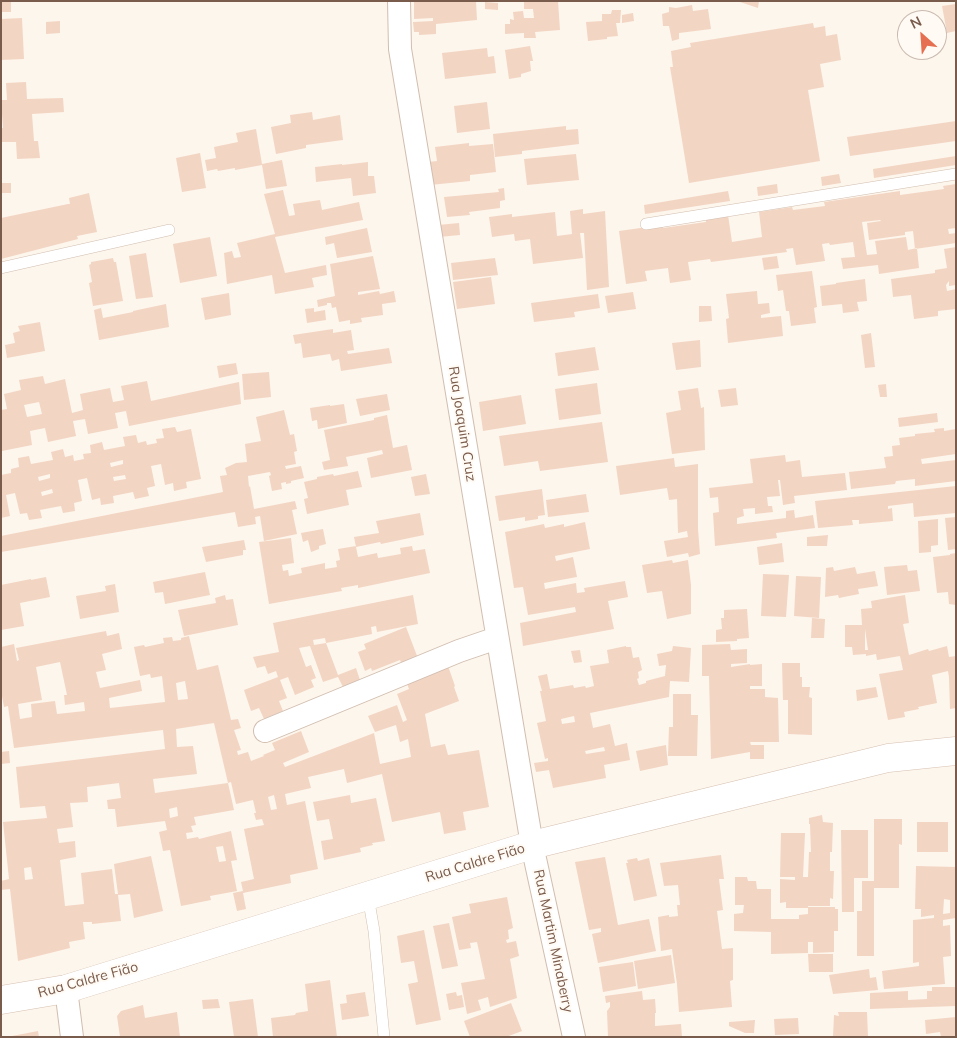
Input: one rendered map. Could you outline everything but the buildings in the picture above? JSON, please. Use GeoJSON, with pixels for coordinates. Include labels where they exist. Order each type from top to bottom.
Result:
{"type":"FeatureCollection","features":[{"type":"Feature","properties":{"kind":"street","name":"Rua Joaquim Cruz"},"geometry":{"type":"LineString","coordinates":[[399,1],[400,49],[532,845]]}},
{"type":"Feature","properties":{"kind":"street"},"geometry":{"type":"LineString","coordinates":[[265,731],[459,651],[497,638]]}},
{"type":"Feature","properties":{"kind":"street","name":"Rua Caldre Fião"},"geometry":{"type":"LineString","coordinates":[[1,1000],[66,989],[532,845],[888,758],[956,751]]}},
{"type":"Feature","properties":{"kind":"street","name":"Rua Martim Minaberry"},"geometry":{"type":"LineString","coordinates":[[532,845],[574,1037]]}},
{"type":"Feature","properties":{"kind":"street"},"geometry":{"type":"LineString","coordinates":[[66,989],[72,1037]]}},
{"type":"Feature","properties":{"kind":"lane"},"geometry":{"type":"LineString","coordinates":[[646,224],[956,174]]}},
{"type":"Feature","properties":{"kind":"lane"},"geometry":{"type":"LineString","coordinates":[[1,268],[168,230]]}},
{"type":"Feature","properties":{"kind":"lane"},"geometry":{"type":"LineString","coordinates":[[368,896],[374,931],[384,1037]]}}]}
